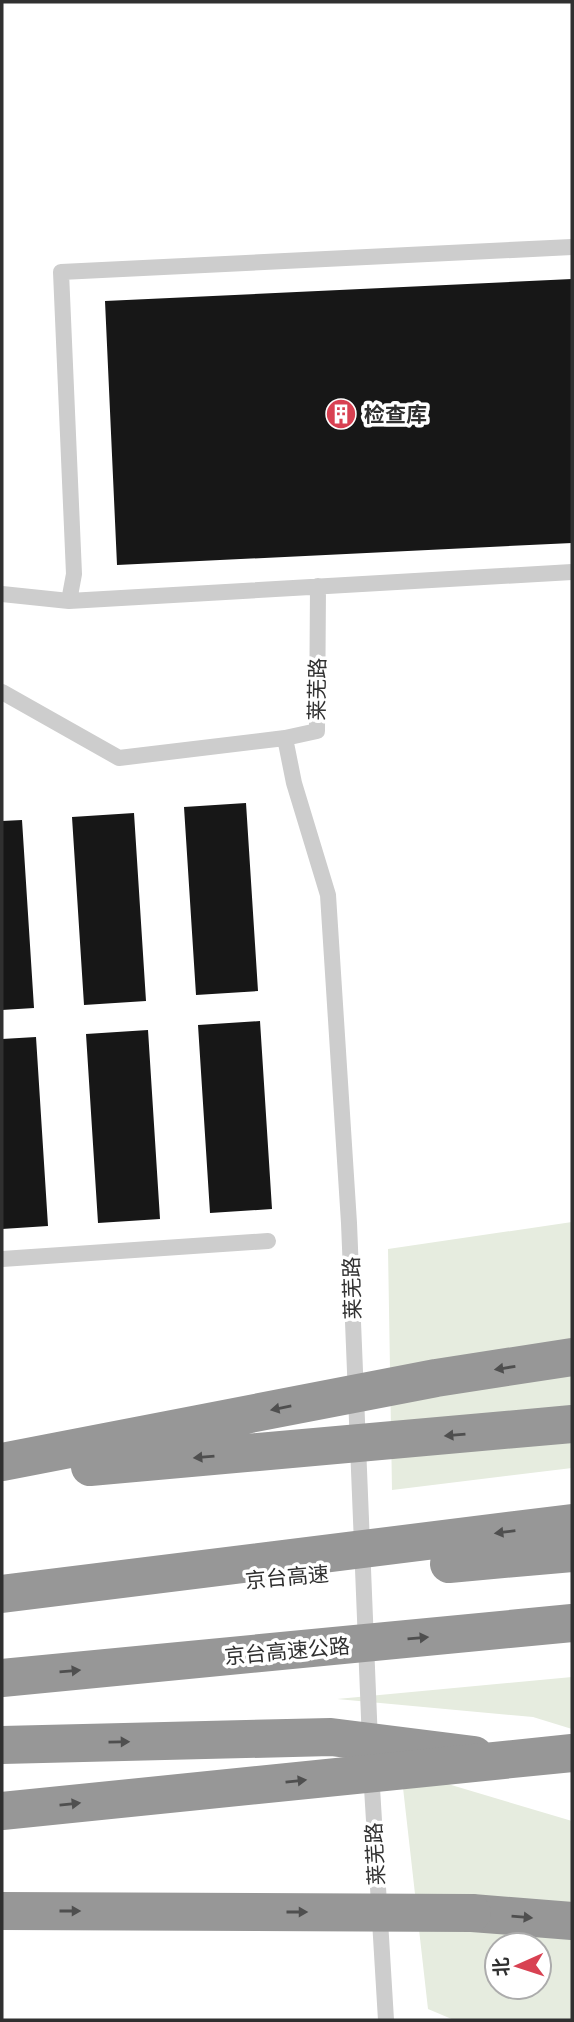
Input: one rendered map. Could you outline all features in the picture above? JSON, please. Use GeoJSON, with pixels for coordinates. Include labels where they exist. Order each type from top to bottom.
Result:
{"type":"FeatureCollection","features":[{"type":"Feature","properties":{"kind":"highway"},"geometry":{"type":"LineString","coordinates":[[2,1462],[436,1378],[572,1357]]}},
{"type":"Feature","properties":{"kind":"highway"},"geometry":{"type":"LineString","coordinates":[[2,1475],[572,1424]]}},
{"type":"Feature","properties":{"kind":"highway"},"geometry":{"type":"LineString","coordinates":[[2,1594],[572,1523]]}},
{"type":"Feature","properties":{"kind":"highway","name":"京台高速"},"geometry":{"type":"LineString","coordinates":[[2,1600],[572,1553]]}},
{"type":"Feature","properties":{"kind":"highway","name":"京台高速公路"},"geometry":{"type":"LineString","coordinates":[[2,1678],[572,1623]]}},
{"type":"Feature","properties":{"kind":"highway"},"geometry":{"type":"LineString","coordinates":[[2,1745],[331,1737],[555,1766],[572,1771]]}},
{"type":"Feature","properties":{"kind":"highway"},"geometry":{"type":"LineString","coordinates":[[2,1811],[572,1753]]}},
{"type":"Feature","properties":{"kind":"highway"},"geometry":{"type":"LineString","coordinates":[[2,1911],[472,1913],[572,1922]]}},
{"type":"Feature","properties":{"kind":"lane"},"geometry":{"type":"LineString","coordinates":[[69,601],[75,574],[61,272],[572,247]]}},
{"type":"Feature","properties":{"kind":"lane"},"geometry":{"type":"LineString","coordinates":[[2,594],[69,601],[572,572]]}},
{"type":"Feature","properties":{"kind":"lane","name":"莱芜路"},"geometry":{"type":"LineString","coordinates":[[318,586],[317,731],[285,738],[294,783],[328,895],[349,1223],[374,1850],[386,2020]]}},
{"type":"Feature","properties":{"kind":"lane"},"geometry":{"type":"LineString","coordinates":[[2,692],[119,758],[285,738]]}},
{"type":"Feature","properties":{"kind":"lane"},"geometry":{"type":"LineString","coordinates":[[2,1259],[268,1241]]}},
{"type":"Feature","properties":{"kind":"shaded area"},"geometry":{"type":"Polygon","coordinates":[[[572,1222],[572,1468],[392,1490],[388,1249],[572,1222]]]}},
{"type":"Feature","properties":{"kind":"shaded area"},"geometry":{"type":"Polygon","coordinates":[[[572,1677],[572,1729],[533,1717],[337,1699],[572,1677]]]}},
{"type":"Feature","properties":{"kind":"shaded area"},"geometry":{"type":"Polygon","coordinates":[[[401,1770],[572,1821],[572,2020],[454,2020],[428,2009],[401,1770]]]}},
{"type":"Feature","properties":{"kind":"building","name":"检查库"},"geometry":{"type":"Polygon","coordinates":[[[572,279],[572,543],[117,565],[105,301],[572,279]]]}},
{"type":"Feature","properties":{"kind":"building"},"geometry":{"type":"Polygon","coordinates":[[[246,803],[258,991],[196,995],[184,807],[246,803]]]}},
{"type":"Feature","properties":{"kind":"building"},"geometry":{"type":"Polygon","coordinates":[[[134,813],[146,1001],[84,1005],[72,817],[134,813]]]}},
{"type":"Feature","properties":{"kind":"building"},"geometry":{"type":"Polygon","coordinates":[[[22,820],[34,1008],[2,1010],[2,821],[22,820]]]}},
{"type":"Feature","properties":{"kind":"building"},"geometry":{"type":"Polygon","coordinates":[[[260,1021],[272,1209],[210,1213],[198,1025],[260,1021]]]}},
{"type":"Feature","properties":{"kind":"building"},"geometry":{"type":"Polygon","coordinates":[[[148,1030],[160,1219],[98,1223],[86,1034],[148,1030]]]}},
{"type":"Feature","properties":{"kind":"building"},"geometry":{"type":"Polygon","coordinates":[[[36,1037],[48,1226],[2,1229],[2,1039],[36,1037]]]}},
{"type":"Feature","properties":{"kind":"place","name":"检查库"},"geometry":{"type":"Point","coordinates":[341,414]}}]}
